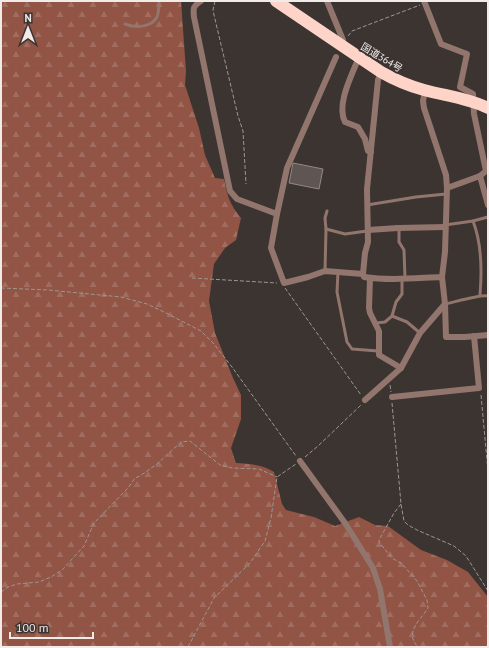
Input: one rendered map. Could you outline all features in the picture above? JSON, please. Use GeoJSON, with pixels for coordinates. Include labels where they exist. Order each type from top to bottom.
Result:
{"type":"FeatureCollection","features":[{"type":"Feature","properties":{"kind":"highway","name":"国道364号"},"geometry":{"type":"LineString","coordinates":[[276,1],[381,72],[407,85],[425,91],[473,101],[488,108]]}},
{"type":"Feature","properties":{"kind":"street"},"geometry":{"type":"LineString","coordinates":[[201,1],[193,8],[194,17],[230,191],[237,199],[277,214]]}},
{"type":"Feature","properties":{"kind":"street"},"geometry":{"type":"LineString","coordinates":[[326,1],[343,40],[341,45]]}},
{"type":"Feature","properties":{"kind":"street"},"geometry":{"type":"LineString","coordinates":[[425,2],[441,44],[467,54],[460,87],[473,94],[474,114],[487,171],[480,176],[446,191]]}},
{"type":"Feature","properties":{"kind":"street"},"geometry":{"type":"LineString","coordinates":[[336,57],[290,160],[277,214],[271,248],[284,283],[308,278],[325,271],[363,274],[364,277],[370,278],[403,279],[442,277]]}},
{"type":"Feature","properties":{"kind":"street"},"geometry":{"type":"LineString","coordinates":[[358,57],[345,91],[342,110],[346,122],[358,127],[365,139],[368,151],[371,152]]}},
{"type":"Feature","properties":{"kind":"street"},"geometry":{"type":"LineString","coordinates":[[363,274],[368,230],[367,189],[378,80],[381,72]]}},
{"type":"Feature","properties":{"kind":"street"},"geometry":{"type":"LineString","coordinates":[[425,91],[423,101],[424,108],[444,166],[446,191],[445,252],[442,277],[446,337],[488,335]]}},
{"type":"Feature","properties":{"kind":"street"},"geometry":{"type":"LineString","coordinates":[[480,176],[488,205]]}},
{"type":"Feature","properties":{"kind":"street"},"geometry":{"type":"LineString","coordinates":[[368,230],[445,226]]}},
{"type":"Feature","properties":{"kind":"street"},"geometry":{"type":"LineString","coordinates":[[370,278],[369,308],[379,330],[379,355],[401,368]]}},
{"type":"Feature","properties":{"kind":"street"},"geometry":{"type":"LineString","coordinates":[[365,400],[401,368],[420,333],[445,304]]}},
{"type":"Feature","properties":{"kind":"street"},"geometry":{"type":"LineString","coordinates":[[392,397],[479,388],[474,336]]}},
{"type":"Feature","properties":{"kind":"street"},"geometry":{"type":"LineString","coordinates":[[300,461],[345,523],[373,568],[379,583],[390,647]]}},
{"type":"Feature","properties":{"kind":"lane"},"geometry":{"type":"LineString","coordinates":[[125,24],[138,26],[152,22],[157,16],[159,1]]}},
{"type":"Feature","properties":{"kind":"lane"},"geometry":{"type":"LineString","coordinates":[[367,205],[446,191]]}},
{"type":"Feature","properties":{"kind":"lane"},"geometry":{"type":"LineString","coordinates":[[325,271],[325,218],[327,211]]}},
{"type":"Feature","properties":{"kind":"lane"},"geometry":{"type":"LineString","coordinates":[[445,226],[488,217]]}},
{"type":"Feature","properties":{"kind":"lane"},"geometry":{"type":"LineString","coordinates":[[473,221],[476,228],[480,253],[480,295]]}},
{"type":"Feature","properties":{"kind":"lane"},"geometry":{"type":"LineString","coordinates":[[376,323],[385,322],[392,316],[396,302],[402,294],[404,250],[399,242],[399,228]]}},
{"type":"Feature","properties":{"kind":"lane"},"geometry":{"type":"LineString","coordinates":[[326,229],[345,234],[359,233],[368,230]]}},
{"type":"Feature","properties":{"kind":"lane"},"geometry":{"type":"LineString","coordinates":[[338,272],[337,292],[347,342],[352,349],[378,351]]}},
{"type":"Feature","properties":{"kind":"lane"},"geometry":{"type":"LineString","coordinates":[[445,304],[467,300],[480,295],[488,296]]}},
{"type":"Feature","properties":{"kind":"lane"},"geometry":{"type":"LineString","coordinates":[[392,316],[407,322],[420,333]]}},
{"type":"Feature","properties":{"kind":"path"},"geometry":{"type":"LineString","coordinates":[[215,1],[213,10],[214,15],[238,116],[244,135],[246,184]]}},
{"type":"Feature","properties":{"kind":"path"},"geometry":{"type":"LineString","coordinates":[[352,31],[425,2]]}},
{"type":"Feature","properties":{"kind":"path"},"geometry":{"type":"LineString","coordinates":[[188,647],[214,598],[250,563],[265,542],[278,477],[318,446],[365,400],[287,292],[284,283],[192,278]]}},
{"type":"Feature","properties":{"kind":"path"},"geometry":{"type":"LineString","coordinates":[[1,288],[121,296],[147,304],[201,331],[213,343],[232,367],[300,461]]}},
{"type":"Feature","properties":{"kind":"path"},"geometry":{"type":"LineString","coordinates":[[389,378],[401,504],[404,521],[408,525],[429,536],[454,546],[466,556],[488,590]]}},
{"type":"Feature","properties":{"kind":"path"},"geometry":{"type":"LineString","coordinates":[[479,388],[488,471]]}},
{"type":"Feature","properties":{"kind":"path"},"geometry":{"type":"LineString","coordinates":[[1,592],[8,587],[17,584],[39,582],[52,577],[62,570],[84,546],[94,523],[128,488],[135,478],[157,464],[181,442],[190,441],[220,465],[232,468],[259,469],[278,477]]}},
{"type":"Feature","properties":{"kind":"path"},"geometry":{"type":"LineString","coordinates":[[401,504],[394,513],[379,542],[392,558],[402,564],[417,581],[428,600],[428,608],[412,632],[413,639],[418,647]]}},
{"type":"Feature","properties":{"kind":"green space"},"geometry":{"type":"Polygon","coordinates":[[[1,1],[181,1],[186,71],[185,85],[199,128],[205,155],[215,178],[224,179],[230,200],[234,209],[241,218],[236,240],[225,248],[214,264],[209,301],[215,333],[241,395],[241,419],[231,448],[236,463],[260,466],[274,472],[282,504],[286,510],[314,517],[335,526],[359,517],[375,525],[388,526],[421,550],[447,560],[468,572],[488,597],[488,647],[1,647],[1,1]]]}},
{"type":"Feature","properties":{"kind":"building"},"geometry":{"type":"Polygon","coordinates":[[[293,163],[323,169],[319,189],[289,183],[293,163]]]}}]}
